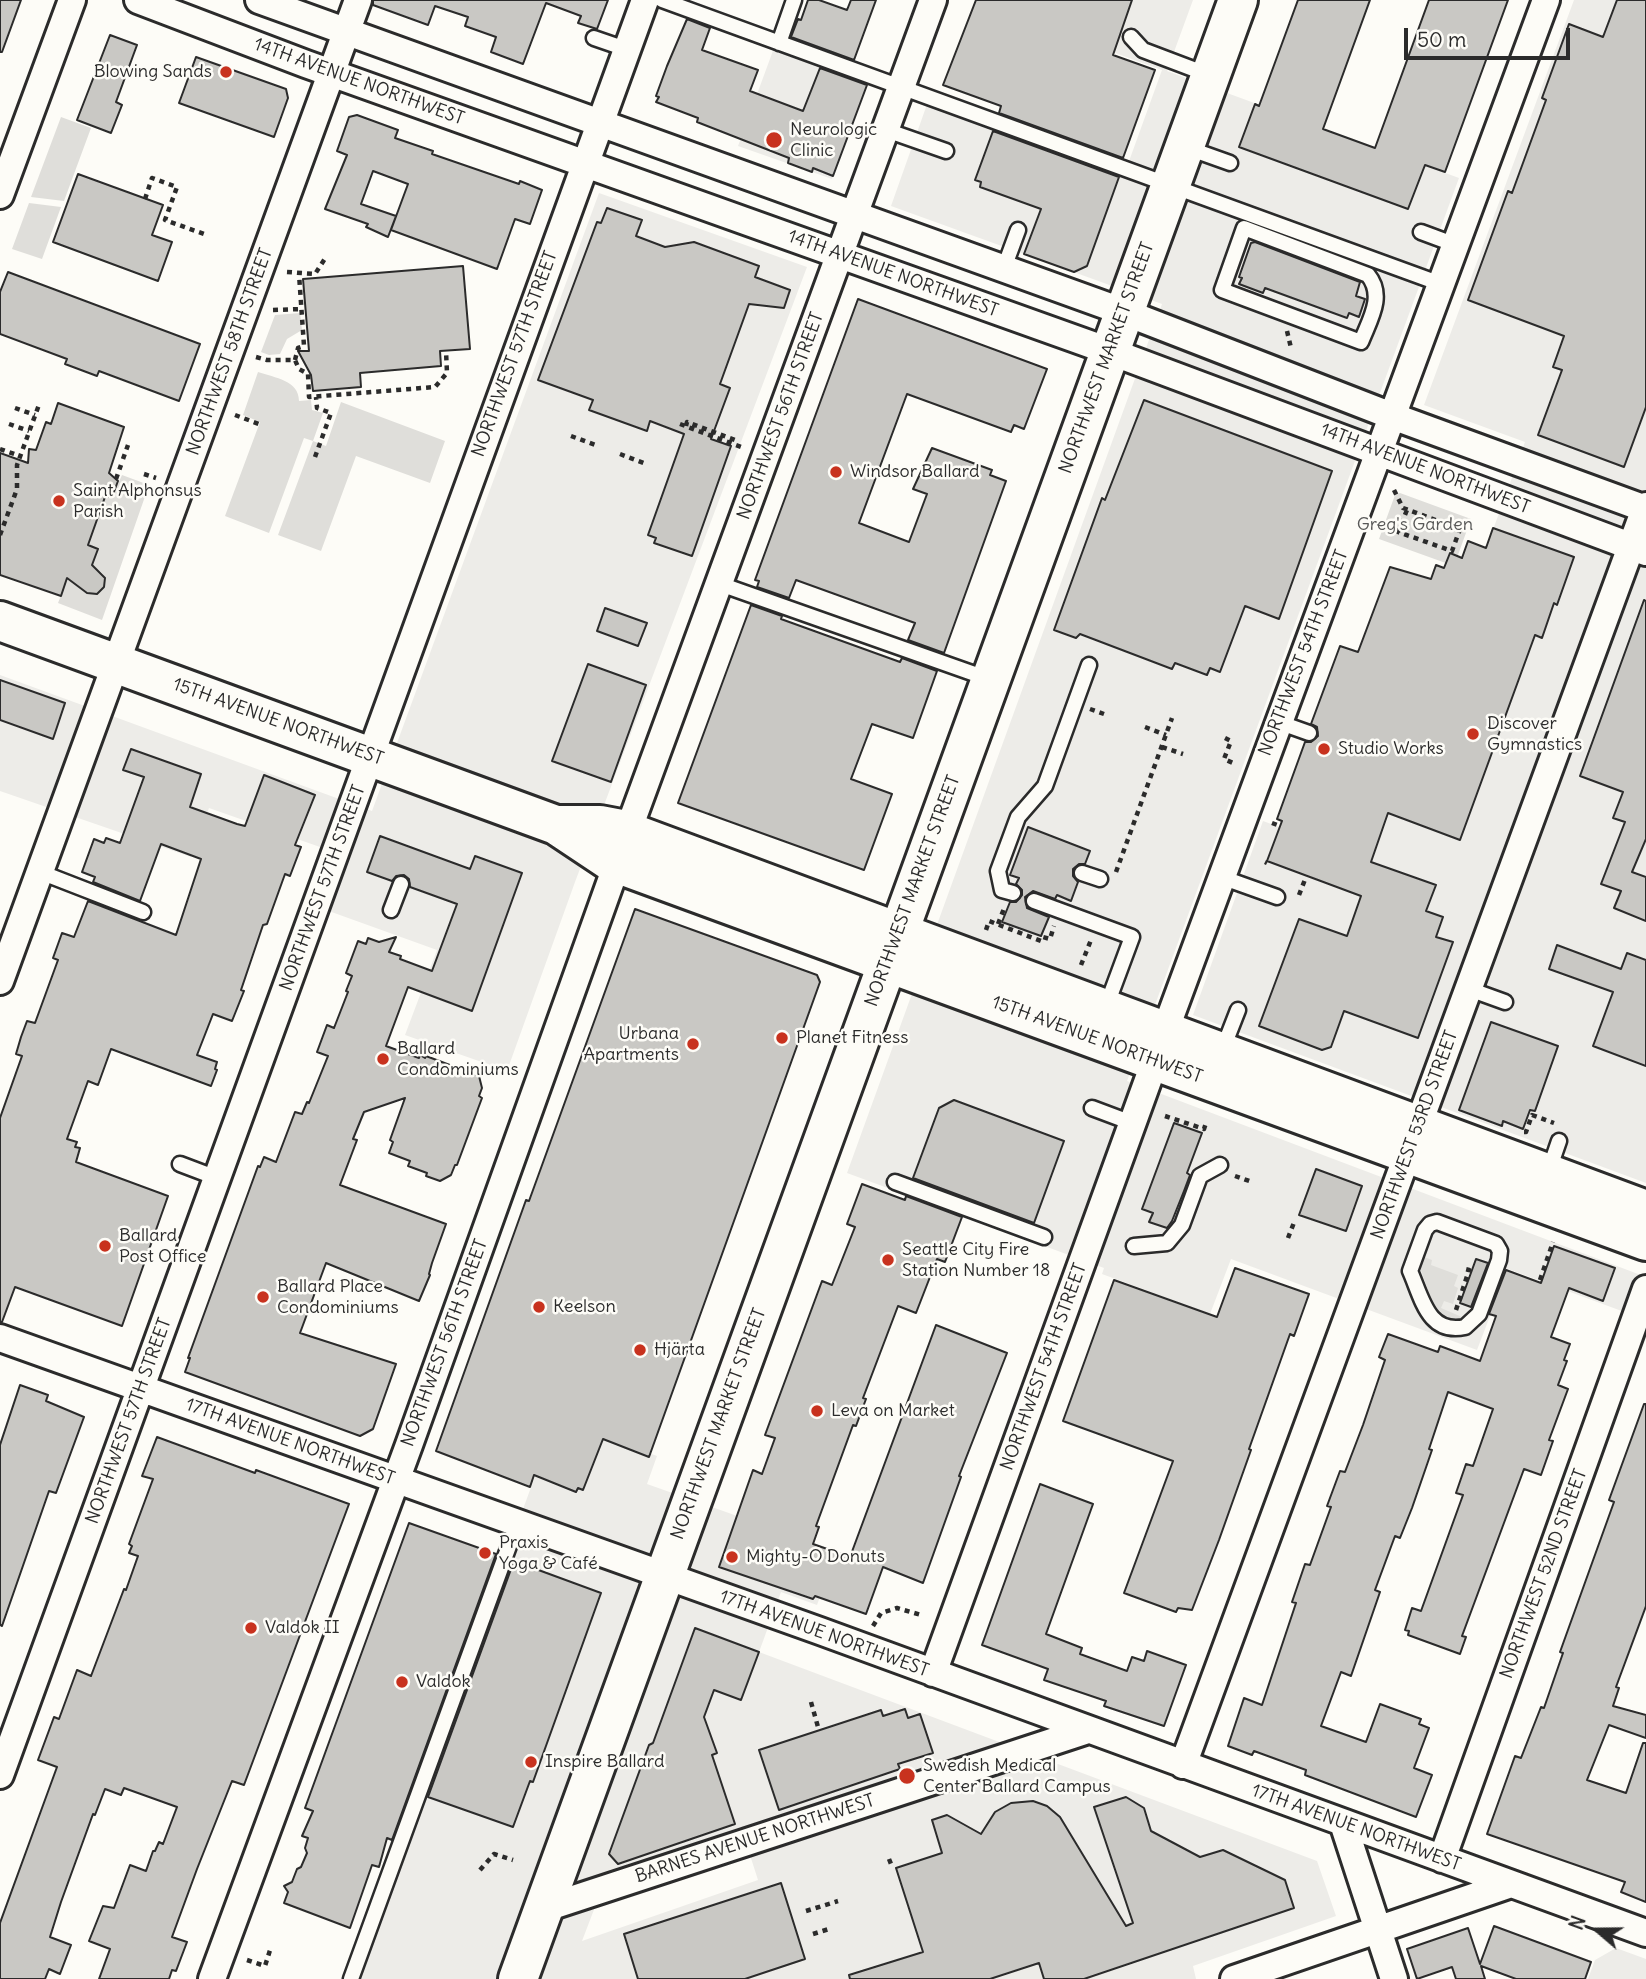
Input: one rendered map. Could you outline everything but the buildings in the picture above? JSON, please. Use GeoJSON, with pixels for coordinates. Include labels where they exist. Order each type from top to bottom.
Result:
{"type":"FeatureCollection","features":[{"type":"Feature","properties":{"kind":"main road","name":"NORTHWEST MARKET STREET"},"geometry":{"type":"LineString","coordinates":[[518,1979],[1238,0]]}},
{"type":"Feature","properties":{"kind":"main road","name":"15TH AVENUE NORTHWEST"},"geometry":{"type":"LineString","coordinates":[[0,621],[556,825],[575,836],[595,854],[623,848],[1414,1140],[1553,1157],[1646,1210]]}},
{"type":"Feature","properties":{"kind":"main road","name":"15TH AVENUE NORTHWEST"},"geometry":{"type":"LineString","coordinates":[[892,947],[1105,1009],[1160,1046],[1222,1052],[1414,1140],[1646,1241]]}},
{"type":"Feature","properties":{"kind":"street"},"geometry":{"type":"LineString","coordinates":[[0,195],[72,0]]}},
{"type":"Feature","properties":{"kind":"street","name":"14TH AVENUE NORTHWEST"},"geometry":{"type":"LineString","coordinates":[[138,0],[332,73],[1109,351],[1639,549]]}},
{"type":"Feature","properties":{"kind":"street"},"geometry":{"type":"LineString","coordinates":[[259,0],[1004,268],[1392,416],[1646,508]]}},
{"type":"Feature","properties":{"kind":"street","name":"NORTHWEST 58TH STREET"},"geometry":{"type":"LineString","coordinates":[[0,981],[358,0]]}},
{"type":"Feature","properties":{"kind":"street","name":"NORTHWEST 57TH STREET"},"geometry":{"type":"LineString","coordinates":[[0,1775],[645,0]]}},
{"type":"Feature","properties":{"kind":"street","name":"NORTHWEST 56TH STREET"},"geometry":{"type":"LineString","coordinates":[[212,1979],[933,0]]}},
{"type":"Feature","properties":{"kind":"street","name":"NORTHWEST 54TH STREET"},"geometry":{"type":"LineString","coordinates":[[933,1673],[1221,877],[1546,0]]}},
{"type":"Feature","properties":{"kind":"street","name":"NORTHWEST 53RD STREET"},"geometry":{"type":"LineString","coordinates":[[1183,1765],[1469,989],[1639,549],[1646,508]]}},
{"type":"Feature","properties":{"kind":"street","name":"NORTHWEST 52ND STREET"},"geometry":{"type":"LineString","coordinates":[[1442,1859],[1646,1290]]}},
{"type":"Feature","properties":{"kind":"street","name":"17TH AVENUE NORTHWEST"},"geometry":{"type":"LineString","coordinates":[[0,1338],[933,1673],[1646,1933]]}},
{"type":"Feature","properties":{"kind":"street","name":"BARNES AVENUE NORTHWEST"},"geometry":{"type":"LineString","coordinates":[[543,1909],[1088,1730]]}},
{"type":"Feature","properties":{"kind":"street"},"geometry":{"type":"LineString","coordinates":[[1343,1823],[1394,1979]]}},
{"type":"Feature","properties":{"kind":"street"},"geometry":{"type":"LineString","coordinates":[[1234,1979],[1511,1884]]}},
{"type":"Feature","properties":{"kind":"lane"},"geometry":{"type":"LineString","coordinates":[[662,0],[1441,284]]}},
{"type":"Feature","properties":{"kind":"lane"},"geometry":{"type":"LineString","coordinates":[[779,43],[794,0]]}},
{"type":"Feature","properties":{"kind":"lane"},"geometry":{"type":"LineString","coordinates":[[1131,37],[1143,50],[1210,75]]}},
{"type":"Feature","properties":{"kind":"lane"},"geometry":{"type":"LineString","coordinates":[[594,38],[626,49]]}},
{"type":"Feature","properties":{"kind":"lane"},"geometry":{"type":"LineString","coordinates":[[886,130],[946,151]]}},
{"type":"Feature","properties":{"kind":"lane"},"geometry":{"type":"LineString","coordinates":[[1184,146],[1230,163]]}},
{"type":"Feature","properties":{"kind":"lane"},"geometry":{"type":"LineString","coordinates":[[1244,228],[1367,275],[1374,282],[1377,301],[1362,342],[1222,290],[1244,228]]}},
{"type":"Feature","properties":{"kind":"lane"},"geometry":{"type":"LineString","coordinates":[[1004,268],[1018,230]]}},
{"type":"Feature","properties":{"kind":"lane"},"geometry":{"type":"LineString","coordinates":[[1421,232],[1456,244]]}},
{"type":"Feature","properties":{"kind":"lane"},"geometry":{"type":"LineString","coordinates":[[720,584],[990,679]]}},
{"type":"Feature","properties":{"kind":"lane"},"geometry":{"type":"LineString","coordinates":[[1013,894],[1002,890],[998,871],[1013,848],[1018,817],[1045,786],[1088,665]]}},
{"type":"Feature","properties":{"kind":"lane"},"geometry":{"type":"LineString","coordinates":[[1278,722],[1309,733]]}},
{"type":"Feature","properties":{"kind":"lane"},"geometry":{"type":"LineString","coordinates":[[40,872],[143,912]]}},
{"type":"Feature","properties":{"kind":"lane"},"geometry":{"type":"LineString","coordinates":[[1082,873],[1106,880]]}},
{"type":"Feature","properties":{"kind":"lane"},"geometry":{"type":"LineString","coordinates":[[1221,877],[1277,897]]}},
{"type":"Feature","properties":{"kind":"lane"},"geometry":{"type":"LineString","coordinates":[[391,910],[401,884]]}},
{"type":"Feature","properties":{"kind":"lane"},"geometry":{"type":"LineString","coordinates":[[1034,901],[1132,937],[1105,1009]]}},
{"type":"Feature","properties":{"kind":"lane"},"geometry":{"type":"LineString","coordinates":[[1469,989],[1505,1002]]}},
{"type":"Feature","properties":{"kind":"lane"},"geometry":{"type":"LineString","coordinates":[[1222,1052],[1238,1010]]}},
{"type":"Feature","properties":{"kind":"lane"},"geometry":{"type":"LineString","coordinates":[[1092,1108],[1132,1123]]}},
{"type":"Feature","properties":{"kind":"lane"},"geometry":{"type":"LineString","coordinates":[[180,1164],[217,1178]]}},
{"type":"Feature","properties":{"kind":"lane"},"geometry":{"type":"LineString","coordinates":[[1134,1246],[1167,1243],[1182,1225],[1200,1176],[1220,1165]]}},
{"type":"Feature","properties":{"kind":"lane"},"geometry":{"type":"LineString","coordinates":[[895,1182],[1044,1237]]}},
{"type":"Feature","properties":{"kind":"lane"},"geometry":{"type":"LineString","coordinates":[[1437,1222],[1462,1232],[1496,1244],[1500,1251],[1499,1260],[1479,1314],[1465,1327],[1445,1328],[1430,1316],[1410,1271],[1425,1230],[1430,1224],[1437,1222]]}},
{"type":"Feature","properties":{"kind":"lane"},"geometry":{"type":"LineString","coordinates":[[351,1979],[517,1524]]}},
{"type":"Feature","properties":{"kind":"path"},"geometry":{"type":"LineString","coordinates":[[145,198],[152,178],[177,187],[165,220],[204,234]]}},
{"type":"Feature","properties":{"kind":"path"},"geometry":{"type":"LineString","coordinates":[[287,272],[315,274],[326,257]]}},
{"type":"Feature","properties":{"kind":"path"},"geometry":{"type":"LineString","coordinates":[[299,274],[304,346],[298,348],[295,360],[299,369],[308,374],[309,397],[435,387],[447,373],[446,351]]}},
{"type":"Feature","properties":{"kind":"path"},"geometry":{"type":"LineString","coordinates":[[273,310],[302,309]]}},
{"type":"Feature","properties":{"kind":"path"},"geometry":{"type":"LineString","coordinates":[[1286,326],[1291,348]]}},
{"type":"Feature","properties":{"kind":"path"},"geometry":{"type":"LineString","coordinates":[[256,356],[267,360],[295,360]]}},
{"type":"Feature","properties":{"kind":"path"},"geometry":{"type":"LineString","coordinates":[[315,457],[331,413],[317,408],[316,397]]}},
{"type":"Feature","properties":{"kind":"path"},"geometry":{"type":"LineString","coordinates":[[0,535],[17,489],[17,465],[40,402]]}},
{"type":"Feature","properties":{"kind":"path"},"geometry":{"type":"LineString","coordinates":[[15,408],[35,415]]}},
{"type":"Feature","properties":{"kind":"path"},"geometry":{"type":"LineString","coordinates":[[235,415],[259,424]]}},
{"type":"Feature","properties":{"kind":"path"},"geometry":{"type":"LineString","coordinates":[[683,425],[687,422],[735,440],[733,444],[741,447]]}},
{"type":"Feature","properties":{"kind":"path"},"geometry":{"type":"LineString","coordinates":[[9,424],[29,431]]}},
{"type":"Feature","properties":{"kind":"path"},"geometry":{"type":"LineString","coordinates":[[571,436],[598,446]]}},
{"type":"Feature","properties":{"kind":"path"},"geometry":{"type":"LineString","coordinates":[[123,459],[128,445]]}},
{"type":"Feature","properties":{"kind":"path"},"geometry":{"type":"LineString","coordinates":[[0,449],[20,456]]}},
{"type":"Feature","properties":{"kind":"path"},"geometry":{"type":"LineString","coordinates":[[620,454],[646,464]]}},
{"type":"Feature","properties":{"kind":"path"},"geometry":{"type":"LineString","coordinates":[[116,479],[121,465]]}},
{"type":"Feature","properties":{"kind":"path"},"geometry":{"type":"LineString","coordinates":[[144,474],[156,478]]}},
{"type":"Feature","properties":{"kind":"path"},"geometry":{"type":"LineString","coordinates":[[1394,490],[1403,508],[1460,529],[1452,551],[1398,532],[1407,510]]}},
{"type":"Feature","properties":{"kind":"path"},"geometry":{"type":"LineString","coordinates":[[1106,880],[1172,718]]}},
{"type":"Feature","properties":{"kind":"path"},"geometry":{"type":"LineString","coordinates":[[1145,727],[1166,735]]}},
{"type":"Feature","properties":{"kind":"path"},"geometry":{"type":"LineString","coordinates":[[1225,738],[1231,741],[1224,759],[1233,763]]}},
{"type":"Feature","properties":{"kind":"path"},"geometry":{"type":"LineString","coordinates":[[1162,747],[1183,754]]}},
{"type":"Feature","properties":{"kind":"path"},"geometry":{"type":"LineString","coordinates":[[1272,823],[1280,826]]}},
{"type":"Feature","properties":{"kind":"path"},"geometry":{"type":"LineString","coordinates":[[1299,895],[1306,877]]}},
{"type":"Feature","properties":{"kind":"path"},"geometry":{"type":"LineString","coordinates":[[986,930],[989,921],[999,922],[1041,940],[1043,937],[1050,939],[1055,925]]}},
{"type":"Feature","properties":{"kind":"path"},"geometry":{"type":"LineString","coordinates":[[1081,965],[1091,939]]}},
{"type":"Feature","properties":{"kind":"path"},"geometry":{"type":"LineString","coordinates":[[1516,1129],[1526,1132],[1532,1115],[1555,1124]]}},
{"type":"Feature","properties":{"kind":"path"},"geometry":{"type":"LineString","coordinates":[[1165,1116],[1204,1129],[1206,1123]]}},
{"type":"Feature","properties":{"kind":"path"},"geometry":{"type":"LineString","coordinates":[[1235,1176],[1252,1182]]}},
{"type":"Feature","properties":{"kind":"path"},"geometry":{"type":"LineString","coordinates":[[1288,1238],[1295,1220]]}},
{"type":"Feature","properties":{"kind":"path"},"geometry":{"type":"LineString","coordinates":[[1540,1280],[1553,1242]]}},
{"type":"Feature","properties":{"kind":"path"},"geometry":{"type":"LineString","coordinates":[[1463,1313],[1455,1310],[1469,1270],[1465,1269]]}},
{"type":"Feature","properties":{"kind":"path"},"geometry":{"type":"LineString","coordinates":[[873,1626],[881,1613],[897,1608],[920,1615]]}},
{"type":"Feature","properties":{"kind":"path"},"geometry":{"type":"LineString","coordinates":[[811,1702],[818,1727]]}},
{"type":"Feature","properties":{"kind":"path"},"geometry":{"type":"LineString","coordinates":[[480,1870],[494,1854],[513,1860]]}},
{"type":"Feature","properties":{"kind":"path"},"geometry":{"type":"LineString","coordinates":[[806,1911],[838,1901]]}},
{"type":"Feature","properties":{"kind":"path"},"geometry":{"type":"LineString","coordinates":[[813,1934],[832,1927]]}},
{"type":"Feature","properties":{"kind":"path"},"geometry":{"type":"LineString","coordinates":[[247,1960],[265,1966],[271,1947]]}},
{"type":"Feature","properties":{"kind":"shaded area"},"geometry":{"type":"Polygon","coordinates":[[[1072,0],[1193,0],[1167,71],[1459,178],[1127,1081],[1646,1277],[1646,1320],[1508,1269],[1477,1350],[1231,1259],[1210,1314],[1102,1274],[1104,1268],[847,1173],[1162,304],[891,206],[931,93],[1128,164],[1162,70],[1060,33],[1072,0]]]}},
{"type":"Feature","properties":{"kind":"shaded area"},"geometry":{"type":"Polygon","coordinates":[[[1574,0],[1646,0],[1646,1183],[1193,1015],[1263,821],[1372,861],[1525,442],[1424,405],[1574,0]]]}},
{"type":"Feature","properties":{"kind":"shaded area"},"geometry":{"type":"Polygon","coordinates":[[[778,37],[872,72],[832,179],[738,146],[778,37]]]}},
{"type":"Feature","properties":{"kind":"shaded area"},"geometry":{"type":"Polygon","coordinates":[[[599,193],[807,267],[575,882],[507,1071],[405,1035],[437,950],[301,901],[320,847],[209,808],[191,857],[0,791],[0,675],[372,811],[599,193]]]}},
{"type":"Feature","properties":{"kind":"shaded area"},"geometry":{"type":"Polygon","coordinates":[[[556,1419],[657,1456],[647,1484],[836,1551],[817,1605],[781,1592],[759,1652],[1317,1861],[1336,1916],[1193,1966],[1196,1979],[351,1979],[556,1419]],[[741,1827],[608,1873],[582,1941],[758,1880],[741,1827]]]}},
{"type":"Feature","properties":{"kind":"shaded area"},"geometry":{"type":"Polygon","coordinates":[[[1616,1948],[1646,1959],[1646,1979],[1588,1979],[1595,1960],[1616,1948]]]}},
{"type":"Feature","properties":{"kind":"green space"},"geometry":{"type":"Polygon","coordinates":[[[61,117],[91,128],[64,201],[31,197],[61,117]]]}},
{"type":"Feature","properties":{"kind":"green space"},"geometry":{"type":"Polygon","coordinates":[[[29,203],[61,207],[42,259],[12,249],[29,203]]]}},
{"type":"Feature","properties":{"kind":"green space"},"geometry":{"type":"Polygon","coordinates":[[[300,313],[302,330],[287,339],[280,354],[269,355],[261,352],[275,315],[300,313]]]}},
{"type":"Feature","properties":{"kind":"green space"},"geometry":{"type":"Polygon","coordinates":[[[258,372],[291,384],[299,401],[311,400],[312,410],[323,413],[313,441],[304,438],[269,533],[225,516],[260,422],[243,415],[258,372]]]}},
{"type":"Feature","properties":{"kind":"green space"},"geometry":{"type":"Polygon","coordinates":[[[341,402],[445,441],[430,483],[356,456],[321,551],[278,535],[313,441],[326,446],[341,402]]]}},
{"type":"Feature","properties":{"kind":"green space"},"geometry":{"type":"Polygon","coordinates":[[[122,475],[149,485],[102,620],[58,603],[67,580],[94,594],[104,587],[105,579],[102,574],[89,569],[98,549],[88,545],[102,506],[101,497],[112,497],[122,475]]]}},
{"type":"Feature","properties":{"kind":"green space","name":"Greg's Garden"},"geometry":{"type":"Polygon","coordinates":[[[1400,493],[1471,519],[1454,566],[1379,539],[1395,495],[1400,493]]]}},
{"type":"Feature","properties":{"kind":"green space"},"geometry":{"type":"Polygon","coordinates":[[[1431,1234],[1433,1236],[1424,1257],[1432,1260],[1431,1265],[1458,1275],[1454,1286],[1458,1288],[1453,1304],[1444,1301],[1441,1308],[1462,1317],[1458,1320],[1437,1317],[1421,1270],[1421,1261],[1431,1234]]]}},
{"type":"Feature","properties":{"kind":"place","name":"Blowing Sands"},"geometry":{"type":"Point","coordinates":[226,72]}},
{"type":"Feature","properties":{"kind":"place","name":"Neurologic Clinic"},"geometry":{"type":"Point","coordinates":[774,140]}},
{"type":"Feature","properties":{"kind":"place","name":"Windsor Ballard"},"geometry":{"type":"Point","coordinates":[836,472]}},
{"type":"Feature","properties":{"kind":"place","name":"Saint Alphonsus Parish"},"geometry":{"type":"Point","coordinates":[59,501]}},
{"type":"Feature","properties":{"kind":"place","name":"Discover Gymnastics"},"geometry":{"type":"Point","coordinates":[1473,734]}},
{"type":"Feature","properties":{"kind":"place","name":"Studio Works"},"geometry":{"type":"Point","coordinates":[1324,749]}},
{"type":"Feature","properties":{"kind":"place","name":"Planet Fitness"},"geometry":{"type":"Point","coordinates":[782,1038]}},
{"type":"Feature","properties":{"kind":"place","name":"Urbana Apartments"},"geometry":{"type":"Point","coordinates":[693,1044]}},
{"type":"Feature","properties":{"kind":"place","name":"Ballard Condominiums"},"geometry":{"type":"Point","coordinates":[383,1059]}},
{"type":"Feature","properties":{"kind":"place","name":"Ballard Post Office"},"geometry":{"type":"Point","coordinates":[105,1246]}},
{"type":"Feature","properties":{"kind":"place","name":"Seattle City Fire Station Number 18"},"geometry":{"type":"Point","coordinates":[888,1260]}},
{"type":"Feature","properties":{"kind":"place","name":"Ballard Place Condominiums"},"geometry":{"type":"Point","coordinates":[263,1297]}},
{"type":"Feature","properties":{"kind":"place","name":"Keelson"},"geometry":{"type":"Point","coordinates":[539,1307]}},
{"type":"Feature","properties":{"kind":"place","name":"Hjärta"},"geometry":{"type":"Point","coordinates":[640,1350]}},
{"type":"Feature","properties":{"kind":"place","name":"Leva on Market"},"geometry":{"type":"Point","coordinates":[817,1411]}},
{"type":"Feature","properties":{"kind":"place","name":"Praxis Yoga & Café"},"geometry":{"type":"Point","coordinates":[485,1553]}},
{"type":"Feature","properties":{"kind":"place","name":"Mighty-O Donuts"},"geometry":{"type":"Point","coordinates":[732,1557]}},
{"type":"Feature","properties":{"kind":"place","name":"Valdok II"},"geometry":{"type":"Point","coordinates":[251,1628]}},
{"type":"Feature","properties":{"kind":"place","name":"Valdok"},"geometry":{"type":"Point","coordinates":[402,1682]}},
{"type":"Feature","properties":{"kind":"place","name":"Inspire Ballard"},"geometry":{"type":"Point","coordinates":[531,1762]}},
{"type":"Feature","properties":{"kind":"place","name":"Swedish Medical Center Ballard Campus"},"geometry":{"type":"Point","coordinates":[907,1776]}}]}
